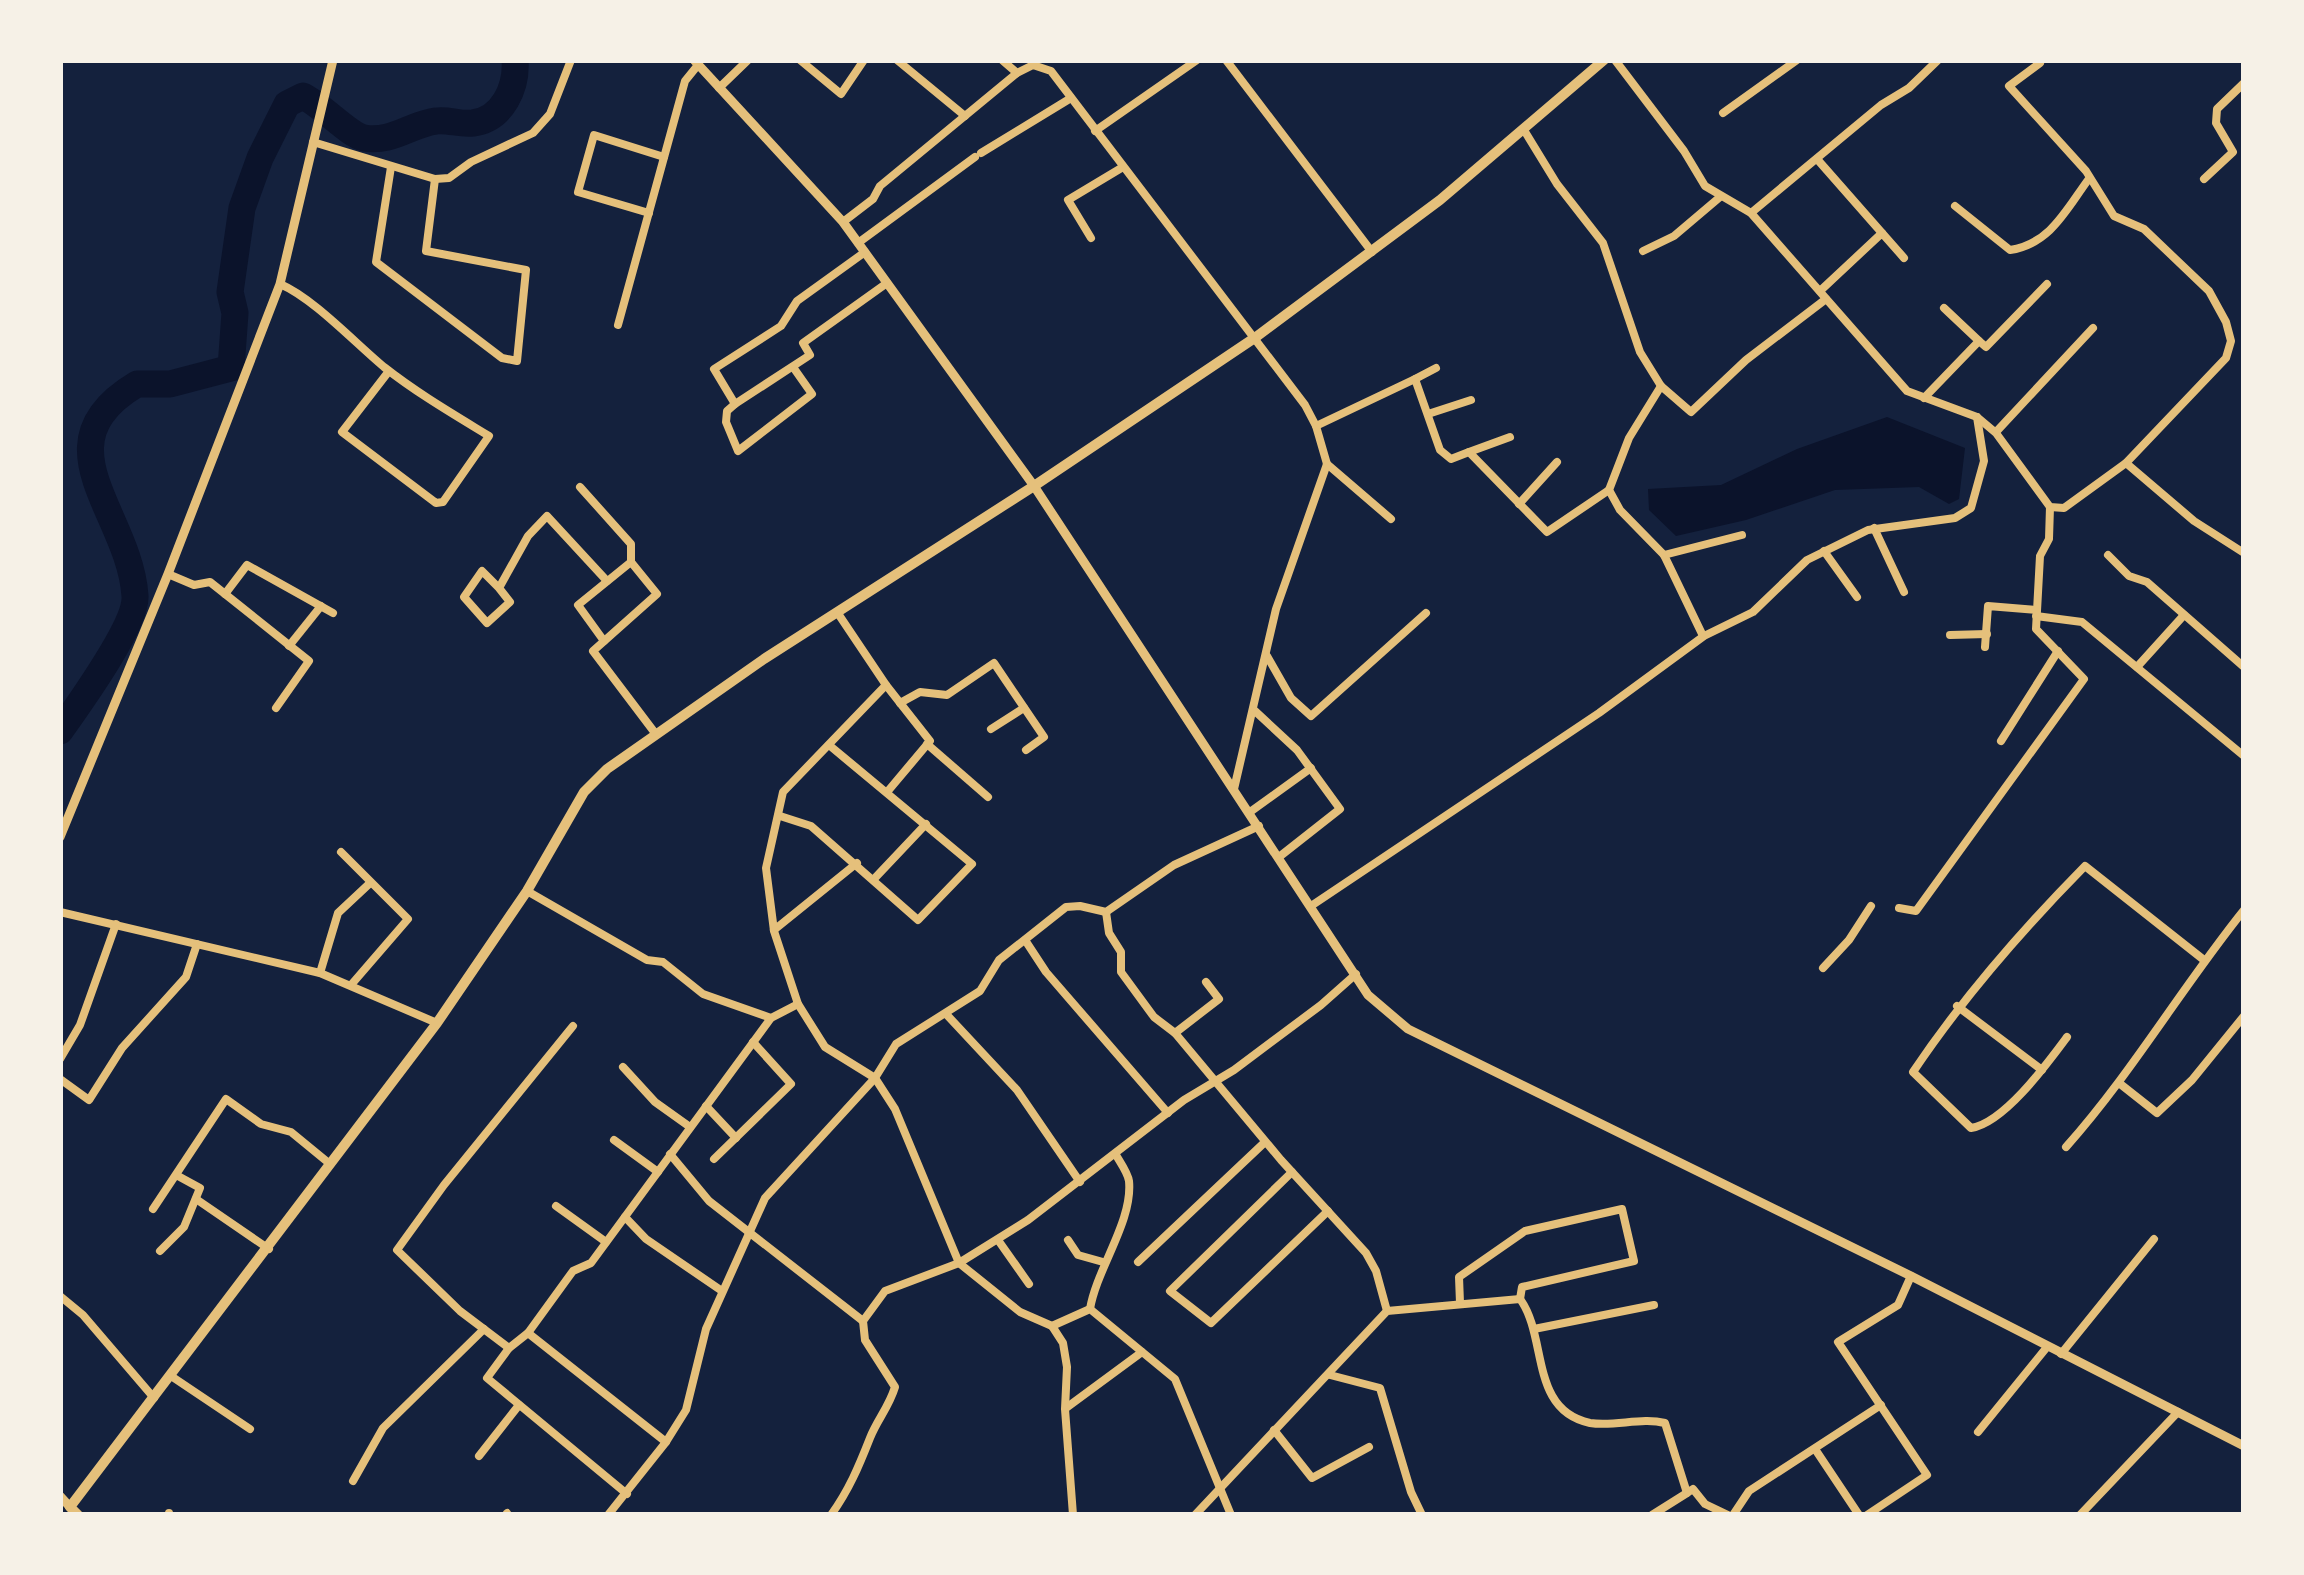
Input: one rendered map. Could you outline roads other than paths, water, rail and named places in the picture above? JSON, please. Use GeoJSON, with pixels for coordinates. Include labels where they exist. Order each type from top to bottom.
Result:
{"type":"FeatureCollection","features":[{"type":"Feature","properties":{"kind":"main road"},"geometry":{"type":"LineString","coordinates":[[74,1511],[437,1023],[526,891],[584,792],[607,769],[836,611],[1256,337],[1372,252],[1604,60]]}},
{"type":"Feature","properties":{"kind":"street"},"geometry":{"type":"LineString","coordinates":[[60,837],[280,284],[333,60]]}},
{"type":"Feature","properties":{"kind":"street"},"geometry":{"type":"LineString","coordinates":[[313,142],[449,178],[471,162],[533,133],[550,114],[571,60]]}},
{"type":"Feature","properties":{"kind":"street"},"geometry":{"type":"LineString","coordinates":[[719,88],[748,60]]}},
{"type":"Feature","properties":{"kind":"street"},"geometry":{"type":"LineString","coordinates":[[800,60],[841,94],[863,60]]}},
{"type":"Feature","properties":{"kind":"street"},"geometry":{"type":"LineString","coordinates":[[897,60],[965,116]]}},
{"type":"Feature","properties":{"kind":"street"},"geometry":{"type":"LineString","coordinates":[[1002,60],[1017,73]]}},
{"type":"Feature","properties":{"kind":"street"},"geometry":{"type":"LineString","coordinates":[[1095,131],[1197,60]]}},
{"type":"Feature","properties":{"kind":"street"},"geometry":{"type":"LineString","coordinates":[[1226,60],[1372,252]]}},
{"type":"Feature","properties":{"kind":"street"},"geometry":{"type":"LineString","coordinates":[[1615,60],[1705,186],[1751,213],[1907,392],[1977,417],[1996,433],[2050,507],[2049,539],[2040,556],[2036,628],[2084,679],[1916,911],[1899,908]]}},
{"type":"Feature","properties":{"kind":"street"},"geometry":{"type":"LineString","coordinates":[[1724,113],[1796,60]]}},
{"type":"Feature","properties":{"kind":"street"},"geometry":{"type":"LineString","coordinates":[[1751,213],[1938,60]]}},
{"type":"Feature","properties":{"kind":"street"},"geometry":{"type":"LineString","coordinates":[[618,325],[685,81],[696,62],[843,222],[1034,486],[1368,995],[1408,1029],[2244,1446]]}},
{"type":"Feature","properties":{"kind":"street"},"geometry":{"type":"LineString","coordinates":[[2039,63],[2009,86],[2086,171],[2114,216],[2144,229],[2209,291],[2231,341],[2226,358],[2126,463],[2064,508],[2050,507]]}},
{"type":"Feature","properties":{"kind":"street"},"geometry":{"type":"LineString","coordinates":[[843,222],[1017,73],[1033,65],[1051,70],[1256,337],[1316,426],[1327,464],[1391,519]]}},
{"type":"Feature","properties":{"kind":"street"},"geometry":{"type":"LineString","coordinates":[[2204,179],[2233,152],[2216,123],[2217,109],[2244,83]]}},
{"type":"Feature","properties":{"kind":"street"},"geometry":{"type":"LineString","coordinates":[[735,404],[714,369],[781,326],[797,302],[978,155],[1071,98]]}},
{"type":"Feature","properties":{"kind":"street"},"geometry":{"type":"LineString","coordinates":[[1524,130],[1557,184],[1603,243],[1640,352],[1661,386],[1690,412],[1823,295],[1882,233]]}},
{"type":"Feature","properties":{"kind":"street"},"geometry":{"type":"LineString","coordinates":[[649,213],[578,192],[594,135],[664,157]]}},
{"type":"Feature","properties":{"kind":"street"},"geometry":{"type":"LineString","coordinates":[[1817,159],[1904,258]]}},
{"type":"Feature","properties":{"kind":"street"},"geometry":{"type":"LineString","coordinates":[[392,166],[376,262],[502,358],[517,362],[526,271],[426,251],[435,178]]}},
{"type":"Feature","properties":{"kind":"street"},"geometry":{"type":"LineString","coordinates":[[1090,238],[1068,200],[1123,167]]}},
{"type":"Feature","properties":{"kind":"street"},"geometry":{"type":"LineString","coordinates":[[1955,206],[2010,250],[2022,248],[2050,232],[2088,180]]}},
{"type":"Feature","properties":{"kind":"street"},"geometry":{"type":"LineString","coordinates":[[1643,251],[1674,236],[1720,196]]}},
{"type":"Feature","properties":{"kind":"street"},"geometry":{"type":"LineString","coordinates":[[793,367],[812,394],[738,451],[725,422],[727,411],[735,404],[810,356],[803,343],[887,283]]}},
{"type":"Feature","properties":{"kind":"street"},"geometry":{"type":"LineString","coordinates":[[280,284],[304,294],[321,315],[389,371],[489,436],[443,502],[436,502],[342,432],[389,371]]}},
{"type":"Feature","properties":{"kind":"street"},"geometry":{"type":"LineString","coordinates":[[1944,308],[1986,347],[2047,284]]}},
{"type":"Feature","properties":{"kind":"street"},"geometry":{"type":"LineString","coordinates":[[1996,433],[2093,328]]}},
{"type":"Feature","properties":{"kind":"street"},"geometry":{"type":"LineString","coordinates":[[2231,341],[2244,333]]}},
{"type":"Feature","properties":{"kind":"street"},"geometry":{"type":"LineString","coordinates":[[1924,398],[1979,341]]}},
{"type":"Feature","properties":{"kind":"street"},"geometry":{"type":"LineString","coordinates":[[1316,426],[1436,368]]}},
{"type":"Feature","properties":{"kind":"street"},"geometry":{"type":"LineString","coordinates":[[1415,379],[1440,450],[1451,459],[1510,437]]}},
{"type":"Feature","properties":{"kind":"street"},"geometry":{"type":"LineString","coordinates":[[1468,452],[1546,532],[1609,490],[1629,438],[1661,386]]}},
{"type":"Feature","properties":{"kind":"street"},"geometry":{"type":"LineString","coordinates":[[1428,414],[1471,400]]}},
{"type":"Feature","properties":{"kind":"street"},"geometry":{"type":"LineString","coordinates":[[1311,906],[1704,636],[1754,612],[1807,560],[1874,529],[1955,518],[1971,508],[1984,461],[1977,417]]}},
{"type":"Feature","properties":{"kind":"street"},"geometry":{"type":"LineString","coordinates":[[1519,505],[1557,462]]}},
{"type":"Feature","properties":{"kind":"street"},"geometry":{"type":"LineString","coordinates":[[2126,463],[2194,521],[2244,553]]}},
{"type":"Feature","properties":{"kind":"street"},"geometry":{"type":"LineString","coordinates":[[1234,789],[1276,609],[1327,464]]}},
{"type":"Feature","properties":{"kind":"street"},"geometry":{"type":"LineString","coordinates":[[580,487],[631,544],[631,562],[657,594],[593,651],[655,734]]}},
{"type":"Feature","properties":{"kind":"street"},"geometry":{"type":"LineString","coordinates":[[1609,490],[1620,510],[1664,555],[1704,636]]}},
{"type":"Feature","properties":{"kind":"street"},"geometry":{"type":"LineString","coordinates":[[499,588],[528,536],[547,516],[607,581]]}},
{"type":"Feature","properties":{"kind":"street"},"geometry":{"type":"LineString","coordinates":[[1874,529],[1904,592]]}},
{"type":"Feature","properties":{"kind":"street"},"geometry":{"type":"LineString","coordinates":[[1664,555],[1742,535]]}},
{"type":"Feature","properties":{"kind":"street"},"geometry":{"type":"LineString","coordinates":[[1824,551],[1857,597]]}},
{"type":"Feature","properties":{"kind":"street"},"geometry":{"type":"LineString","coordinates":[[2108,555],[2244,667]]}},
{"type":"Feature","properties":{"kind":"street"},"geometry":{"type":"LineString","coordinates":[[604,641],[578,605],[631,562]]}},
{"type":"Feature","properties":{"kind":"street"},"geometry":{"type":"LineString","coordinates":[[225,594],[247,566],[333,614]]}},
{"type":"Feature","properties":{"kind":"street"},"geometry":{"type":"LineString","coordinates":[[482,571],[499,588],[510,602],[487,623],[464,597],[482,571]]}},
{"type":"Feature","properties":{"kind":"street"},"geometry":{"type":"LineString","coordinates":[[168,574],[194,585],[210,582],[309,662],[276,708]]}},
{"type":"Feature","properties":{"kind":"street"},"geometry":{"type":"LineString","coordinates":[[289,646],[321,606]]}},
{"type":"Feature","properties":{"kind":"street"},"geometry":{"type":"LineString","coordinates":[[1985,647],[1988,606],[2082,622],[2244,756]]}},
{"type":"Feature","properties":{"kind":"street"},"geometry":{"type":"LineString","coordinates":[[836,611],[930,740],[888,791]]}},
{"type":"Feature","properties":{"kind":"street"},"geometry":{"type":"LineString","coordinates":[[1266,655],[1292,698],[1311,716],[1426,613]]}},
{"type":"Feature","properties":{"kind":"street"},"geometry":{"type":"LineString","coordinates":[[2137,668],[2184,615]]}},
{"type":"Feature","properties":{"kind":"street"},"geometry":{"type":"LineString","coordinates":[[1950,634],[1987,634]]}},
{"type":"Feature","properties":{"kind":"street"},"geometry":{"type":"LineString","coordinates":[[2001,741],[2058,651]]}},
{"type":"Feature","properties":{"kind":"street"},"geometry":{"type":"LineString","coordinates":[[900,703],[920,692],[947,694],[994,663],[1043,737],[1026,750]]}},
{"type":"Feature","properties":{"kind":"street"},"geometry":{"type":"LineString","coordinates":[[886,685],[783,792],[766,868],[774,931],[798,1004],[824,1047],[875,1078],[895,1108],[959,1263],[1020,1312],[1052,1326],[1063,1343],[1073,1515]]}},
{"type":"Feature","properties":{"kind":"street"},"geometry":{"type":"LineString","coordinates":[[991,729],[1024,707]]}},
{"type":"Feature","properties":{"kind":"street"},"geometry":{"type":"LineString","coordinates":[[1254,710],[1311,768],[1340,809],[1279,857]]}},
{"type":"Feature","properties":{"kind":"street"},"geometry":{"type":"LineString","coordinates":[[928,744],[988,797]]}},
{"type":"Feature","properties":{"kind":"street"},"geometry":{"type":"LineString","coordinates":[[780,816],[812,826],[918,920],[972,864],[829,745]]}},
{"type":"Feature","properties":{"kind":"street"},"geometry":{"type":"LineString","coordinates":[[1250,812],[1311,768]]}},
{"type":"Feature","properties":{"kind":"street"},"geometry":{"type":"LineString","coordinates":[[874,879],[926,824]]}},
{"type":"Feature","properties":{"kind":"street"},"geometry":{"type":"LineString","coordinates":[[608,1515],[667,1442],[686,1410],[706,1329],[765,1198],[875,1078],[896,1044],[980,991],[999,959],[1066,908],[1106,912],[1174,865],[1258,826]]}},
{"type":"Feature","properties":{"kind":"street"},"geometry":{"type":"LineString","coordinates":[[341,852],[408,919],[351,985]]}},
{"type":"Feature","properties":{"kind":"street"},"geometry":{"type":"LineString","coordinates":[[774,931],[856,863]]}},
{"type":"Feature","properties":{"kind":"street"},"geometry":{"type":"LineString","coordinates":[[2067,1037],[2042,1070],[1986,1125],[1972,1128],[1912,1072],[1957,1006],[2085,866],[2204,960]]}},
{"type":"Feature","properties":{"kind":"street"},"geometry":{"type":"LineString","coordinates":[[320,973],[338,913],[369,884]]}},
{"type":"Feature","properties":{"kind":"street"},"geometry":{"type":"LineString","coordinates":[[526,891],[647,960],[663,962],[703,994],[771,1018]]}},
{"type":"Feature","properties":{"kind":"street"},"geometry":{"type":"LineString","coordinates":[[1823,968],[1871,906]]}},
{"type":"Feature","properties":{"kind":"street"},"geometry":{"type":"LineString","coordinates":[[2066,1147],[2244,910]]}},
{"type":"Feature","properties":{"kind":"street"},"geometry":{"type":"LineString","coordinates":[[60,912],[320,973],[437,1023]]}},
{"type":"Feature","properties":{"kind":"street"},"geometry":{"type":"LineString","coordinates":[[1106,912],[1109,933],[1121,952],[1121,971],[1154,1018],[1175,1034],[1372,1262],[1387,1311]]}},
{"type":"Feature","properties":{"kind":"street"},"geometry":{"type":"LineString","coordinates":[[60,1059],[80,1025],[116,924]]}},
{"type":"Feature","properties":{"kind":"street"},"geometry":{"type":"LineString","coordinates":[[1024,940],[1168,1113]]}},
{"type":"Feature","properties":{"kind":"street"},"geometry":{"type":"LineString","coordinates":[[60,1079],[89,1100],[122,1048],[186,977],[197,944]]}},
{"type":"Feature","properties":{"kind":"street"},"geometry":{"type":"LineString","coordinates":[[831,1515],[861,1467],[895,1387],[865,1340],[863,1321],[885,1291],[959,1263],[998,1240],[1321,1005],[1356,974]]}},
{"type":"Feature","properties":{"kind":"street"},"geometry":{"type":"LineString","coordinates":[[1175,1034],[1219,999],[1206,982]]}},
{"type":"Feature","properties":{"kind":"street"},"geometry":{"type":"LineString","coordinates":[[626,1494],[487,1378],[509,1348],[528,1333],[573,1271],[591,1263],[771,1018],[798,1004]]}},
{"type":"Feature","properties":{"kind":"street"},"geometry":{"type":"LineString","coordinates":[[1957,1006],[2042,1070]]}},
{"type":"Feature","properties":{"kind":"street"},"geometry":{"type":"LineString","coordinates":[[947,1015],[1017,1090],[1080,1183]]}},
{"type":"Feature","properties":{"kind":"street"},"geometry":{"type":"LineString","coordinates":[[2118,1083],[2157,1113],[2192,1080],[2244,1016]]}},
{"type":"Feature","properties":{"kind":"street"},"geometry":{"type":"LineString","coordinates":[[509,1348],[397,1250],[573,1027]]}},
{"type":"Feature","properties":{"kind":"street"},"geometry":{"type":"LineString","coordinates":[[714,1160],[791,1084],[753,1042]]}},
{"type":"Feature","properties":{"kind":"street"},"geometry":{"type":"LineString","coordinates":[[622,1067],[655,1102],[691,1127]]}},
{"type":"Feature","properties":{"kind":"street"},"geometry":{"type":"LineString","coordinates":[[153,1209],[226,1099],[261,1124],[291,1132],[331,1165]]}},
{"type":"Feature","properties":{"kind":"street"},"geometry":{"type":"LineString","coordinates":[[706,1106],[736,1138]]}},
{"type":"Feature","properties":{"kind":"street"},"geometry":{"type":"LineString","coordinates":[[614,1140],[658,1172]]}},
{"type":"Feature","properties":{"kind":"street"},"geometry":{"type":"LineString","coordinates":[[1138,1262],[1265,1142]]}},
{"type":"Feature","properties":{"kind":"street"},"geometry":{"type":"LineString","coordinates":[[670,1154],[709,1201],[863,1321]]}},
{"type":"Feature","properties":{"kind":"street"},"geometry":{"type":"LineString","coordinates":[[1090,1309],[1103,1262],[1119,1236],[1129,1179],[1116,1155]]}},
{"type":"Feature","properties":{"kind":"street"},"geometry":{"type":"LineString","coordinates":[[1292,1172],[1170,1291],[1211,1323],[1328,1211]]}},
{"type":"Feature","properties":{"kind":"street"},"geometry":{"type":"LineString","coordinates":[[160,1251],[184,1227],[200,1188],[178,1176]]}},
{"type":"Feature","properties":{"kind":"street"},"geometry":{"type":"LineString","coordinates":[[196,1199],[269,1249]]}},
{"type":"Feature","properties":{"kind":"street"},"geometry":{"type":"LineString","coordinates":[[556,1206],[606,1242]]}},
{"type":"Feature","properties":{"kind":"street"},"geometry":{"type":"LineString","coordinates":[[1460,1303],[1459,1276],[1525,1231],[1622,1209],[1634,1261],[1522,1287],[1520,1299],[1534,1329],[1538,1364],[1556,1400],[1569,1413],[1594,1424],[1665,1423],[1687,1493]]}},
{"type":"Feature","properties":{"kind":"street"},"geometry":{"type":"LineString","coordinates":[[625,1216],[646,1239],[722,1291]]}},
{"type":"Feature","properties":{"kind":"street"},"geometry":{"type":"LineString","coordinates":[[2061,1354],[2154,1238]]}},
{"type":"Feature","properties":{"kind":"street"},"geometry":{"type":"LineString","coordinates":[[998,1240],[1029,1284]]}},
{"type":"Feature","properties":{"kind":"street"},"geometry":{"type":"LineString","coordinates":[[1068,1240],[1078,1255],[1103,1262]]}},
{"type":"Feature","properties":{"kind":"street"},"geometry":{"type":"LineString","coordinates":[[1815,1449],[1863,1515],[1928,1475],[1838,1342],[1898,1305],[1911,1276]]}},
{"type":"Feature","properties":{"kind":"street"},"geometry":{"type":"LineString","coordinates":[[60,1296],[83,1315],[154,1398]]}},
{"type":"Feature","properties":{"kind":"street"},"geometry":{"type":"LineString","coordinates":[[1195,1515],[1387,1311],[1520,1299]]}},
{"type":"Feature","properties":{"kind":"street"},"geometry":{"type":"LineString","coordinates":[[1534,1329],[1654,1305]]}},
{"type":"Feature","properties":{"kind":"street"},"geometry":{"type":"LineString","coordinates":[[1052,1326],[1090,1309]]}},
{"type":"Feature","properties":{"kind":"street"},"geometry":{"type":"LineString","coordinates":[[1090,1309],[1175,1379],[1231,1515]]}},
{"type":"Feature","properties":{"kind":"street"},"geometry":{"type":"LineString","coordinates":[[353,1481],[383,1428],[484,1329]]}},
{"type":"Feature","properties":{"kind":"street"},"geometry":{"type":"LineString","coordinates":[[528,1333],[667,1442]]}},
{"type":"Feature","properties":{"kind":"street"},"geometry":{"type":"LineString","coordinates":[[1978,1432],[2047,1347]]}},
{"type":"Feature","properties":{"kind":"street"},"geometry":{"type":"LineString","coordinates":[[1065,1409],[1142,1352]]}},
{"type":"Feature","properties":{"kind":"street"},"geometry":{"type":"LineString","coordinates":[[1330,1375],[1380,1388],[1422,1515]]}},
{"type":"Feature","properties":{"kind":"street"},"geometry":{"type":"LineString","coordinates":[[171,1376],[250,1429]]}},
{"type":"Feature","properties":{"kind":"street"},"geometry":{"type":"LineString","coordinates":[[479,1456],[519,1405]]}},
{"type":"Feature","properties":{"kind":"street"},"geometry":{"type":"LineString","coordinates":[[1652,1515],[1693,1489],[1705,1504],[1731,1515],[1749,1491],[1881,1406]]}},
{"type":"Feature","properties":{"kind":"street"},"geometry":{"type":"LineString","coordinates":[[2080,1515],[2178,1412]]}},
{"type":"Feature","properties":{"kind":"street"},"geometry":{"type":"LineString","coordinates":[[1274,1430],[1312,1478],[1369,1447]]}},
{"type":"Feature","properties":{"kind":"street"},"geometry":{"type":"LineString","coordinates":[[60,1496],[74,1511]]}},
{"type":"Feature","properties":{"kind":"water"},"geometry":{"type":"Polygon","coordinates":[[[1887,417],[1965,448],[1959,499],[1949,504],[1919,487],[1835,490],[1746,520],[1676,536],[1649,510],[1648,489],[1721,485],[1797,449],[1887,417]]]}},
{"type":"Feature","properties":{"kind":"waterway"},"geometry":{"type":"LineString","coordinates":[[60,731],[117,644],[135,596],[130,566],[96,481],[93,431],[108,407],[137,384],[170,384],[231,368],[235,313],[230,292],[242,208],[287,104],[303,96],[364,138],[384,138],[436,121],[473,123],[492,115],[506,100],[514,81],[515,60]]}}]}
